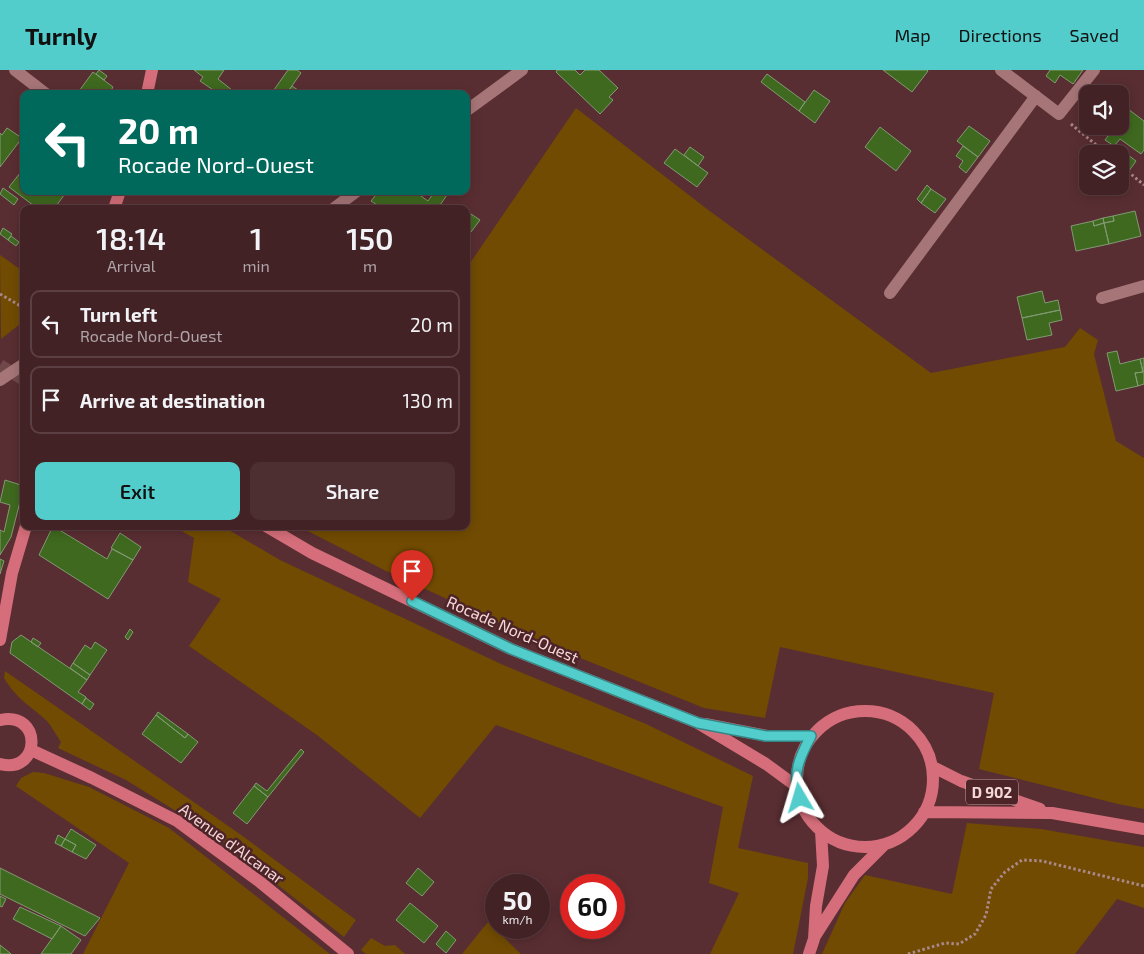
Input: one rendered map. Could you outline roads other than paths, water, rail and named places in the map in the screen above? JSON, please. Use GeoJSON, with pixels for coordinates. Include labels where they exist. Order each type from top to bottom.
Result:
{"type":"FeatureCollection","features":[{"type":"Feature","properties":{"kind":"main road"},"geometry":{"type":"LineString","coordinates":[[148,90],[152,70]]}},
{"type":"Feature","properties":{"kind":"main road"},"geometry":{"type":"LineString","coordinates":[[0,640],[12,573],[25,530]]}},
{"type":"Feature","properties":{"kind":"main road","name":"Rocade Nord-Ouest"},"geometry":{"type":"LineString","coordinates":[[273,530],[312,553],[511,649],[698,723],[766,764],[796,786]]}},
{"type":"Feature","properties":{"kind":"main road"},"geometry":{"type":"LineString","coordinates":[[861,710],[889,715],[914,731],[929,756],[933,767],[933,785],[924,812],[914,826],[900,837],[885,844],[862,847],[840,842],[821,831],[804,811],[796,786],[798,760],[811,736],[833,718],[861,710]]}},
{"type":"Feature","properties":{"kind":"main road"},"geometry":{"type":"LineString","coordinates":[[0,720],[15,719],[28,728],[32,743],[28,756],[16,764],[9,766],[0,764]]}},
{"type":"Feature","properties":{"kind":"main road","name":"Rocade Nord-Ouest"},"geometry":{"type":"LineString","coordinates":[[698,723],[766,736],[811,736]]}},
{"type":"Feature","properties":{"kind":"main road","name":"Avenue d'Alcanar"},"geometry":{"type":"LineString","coordinates":[[31,750],[177,821],[260,882],[348,954]]}},
{"type":"Feature","properties":{"kind":"main road","name":"D 902"},"geometry":{"type":"LineString","coordinates":[[933,767],[961,781],[1052,813]]}},
{"type":"Feature","properties":{"kind":"main road"},"geometry":{"type":"LineString","coordinates":[[924,812],[1052,813],[1144,829]]}},
{"type":"Feature","properties":{"kind":"main road"},"geometry":{"type":"LineString","coordinates":[[814,938],[816,906],[823,866],[821,831]]}},
{"type":"Feature","properties":{"kind":"main road"},"geometry":{"type":"LineString","coordinates":[[808,954],[814,938],[854,875],[885,844]]}},
{"type":"Feature","properties":{"kind":"street"},"geometry":{"type":"LineString","coordinates":[[14,70],[41,90]]}},
{"type":"Feature","properties":{"kind":"street"},"geometry":{"type":"LineString","coordinates":[[470,108],[522,70]]}},
{"type":"Feature","properties":{"kind":"street"},"geometry":{"type":"LineString","coordinates":[[1001,70],[1060,114],[1094,70]]}},
{"type":"Feature","properties":{"kind":"street"},"geometry":{"type":"LineString","coordinates":[[890,293],[1036,96]]}},
{"type":"Feature","properties":{"kind":"street"},"geometry":{"type":"LineString","coordinates":[[338,205],[352,195]]}},
{"type":"Feature","properties":{"kind":"street"},"geometry":{"type":"LineString","coordinates":[[1102,298],[1144,286]]}},
{"type":"Feature","properties":{"kind":"street"},"geometry":{"type":"LineString","coordinates":[[0,380],[20,367]]}},
{"type":"Feature","properties":{"kind":"tunnel"},"geometry":{"type":"LineString","coordinates":[[0,365],[20,378]]}}]}
